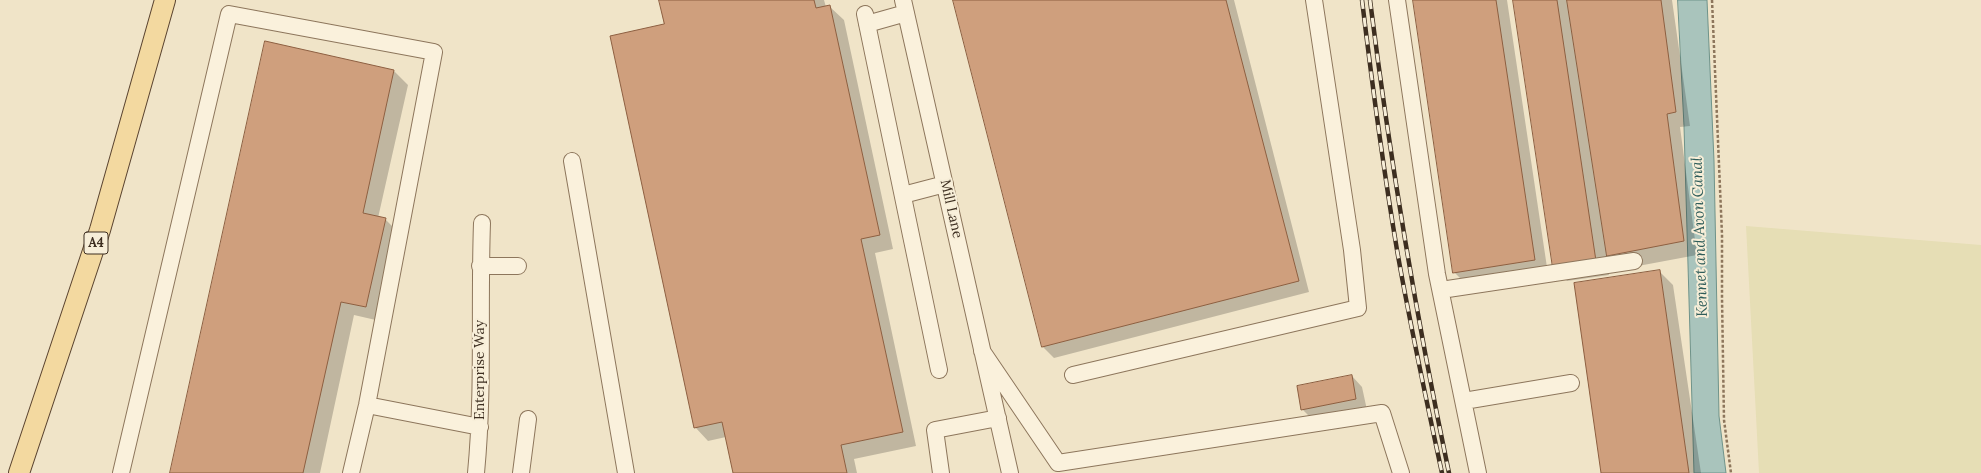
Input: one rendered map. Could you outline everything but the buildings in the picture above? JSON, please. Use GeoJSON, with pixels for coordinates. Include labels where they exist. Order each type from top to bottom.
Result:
{"type":"FeatureCollection","features":[{"type":"Feature","properties":{"kind":"main road","name":"A4"},"geometry":{"type":"LineString","coordinates":[[20,473],[100,230],[165,0]]}},
{"type":"Feature","properties":{"kind":"street"},"geometry":{"type":"LineString","coordinates":[[1073,375],[1358,308],[1352,250],[1314,0]]}},
{"type":"Feature","properties":{"kind":"street"},"geometry":{"type":"LineString","coordinates":[[1397,0],[1441,290],[1478,473]]}},
{"type":"Feature","properties":{"kind":"street"},"geometry":{"type":"LineString","coordinates":[[905,7],[866,19],[939,370]]}},
{"type":"Feature","properties":{"kind":"street","name":"Mill Lane"},"geometry":{"type":"LineString","coordinates":[[905,7],[1010,473]]}},
{"type":"Feature","properties":{"kind":"street"},"geometry":{"type":"LineString","coordinates":[[121,473],[229,14],[434,52],[367,405],[351,473]]}},
{"type":"Feature","properties":{"kind":"street"},"geometry":{"type":"LineString","coordinates":[[572,161],[626,473]]}},
{"type":"Feature","properties":{"kind":"street"},"geometry":{"type":"LineString","coordinates":[[903,195],[945,184]]}},
{"type":"Feature","properties":{"kind":"street","name":"Enterprise Way"},"geometry":{"type":"LineString","coordinates":[[476,473],[480,427],[480,266],[482,223]]}},
{"type":"Feature","properties":{"kind":"street"},"geometry":{"type":"LineString","coordinates":[[1441,290],[1634,261]]}},
{"type":"Feature","properties":{"kind":"street"},"geometry":{"type":"LineString","coordinates":[[480,266],[518,266]]}},
{"type":"Feature","properties":{"kind":"street"},"geometry":{"type":"LineString","coordinates":[[982,351],[1060,468],[1382,413],[1401,473]]}},
{"type":"Feature","properties":{"kind":"street"},"geometry":{"type":"LineString","coordinates":[[1464,401],[1571,383]]}},
{"type":"Feature","properties":{"kind":"street"},"geometry":{"type":"LineString","coordinates":[[367,405],[480,427]]}},
{"type":"Feature","properties":{"kind":"street"},"geometry":{"type":"LineString","coordinates":[[941,473],[935,430],[998,418]]}},
{"type":"Feature","properties":{"kind":"street"},"geometry":{"type":"LineString","coordinates":[[522,473],[528,419]]}},
{"type":"Feature","properties":{"kind":"path"},"geometry":{"type":"LineString","coordinates":[[1712,0],[1722,235],[1724,420],[1731,473]]}},
{"type":"Feature","properties":{"kind":"shaded area"},"geometry":{"type":"Polygon","coordinates":[[[1746,226],[1981,245],[1981,473],[1759,473],[1746,226]]]}},
{"type":"Feature","properties":{"kind":"water","name":"Kennet and Avon Canal"},"geometry":{"type":"Polygon","coordinates":[[[1678,0],[1707,0],[1714,161],[1719,416],[1726,473],[1694,473],[1684,126],[1678,0]]]}},
{"type":"Feature","properties":{"kind":"railway"},"geometry":{"type":"LineString","coordinates":[[1362,0],[1378,125],[1397,250],[1442,473]]}},
{"type":"Feature","properties":{"kind":"railway"},"geometry":{"type":"LineString","coordinates":[[1370,0],[1395,178],[1415,296],[1449,473]]}}]}
